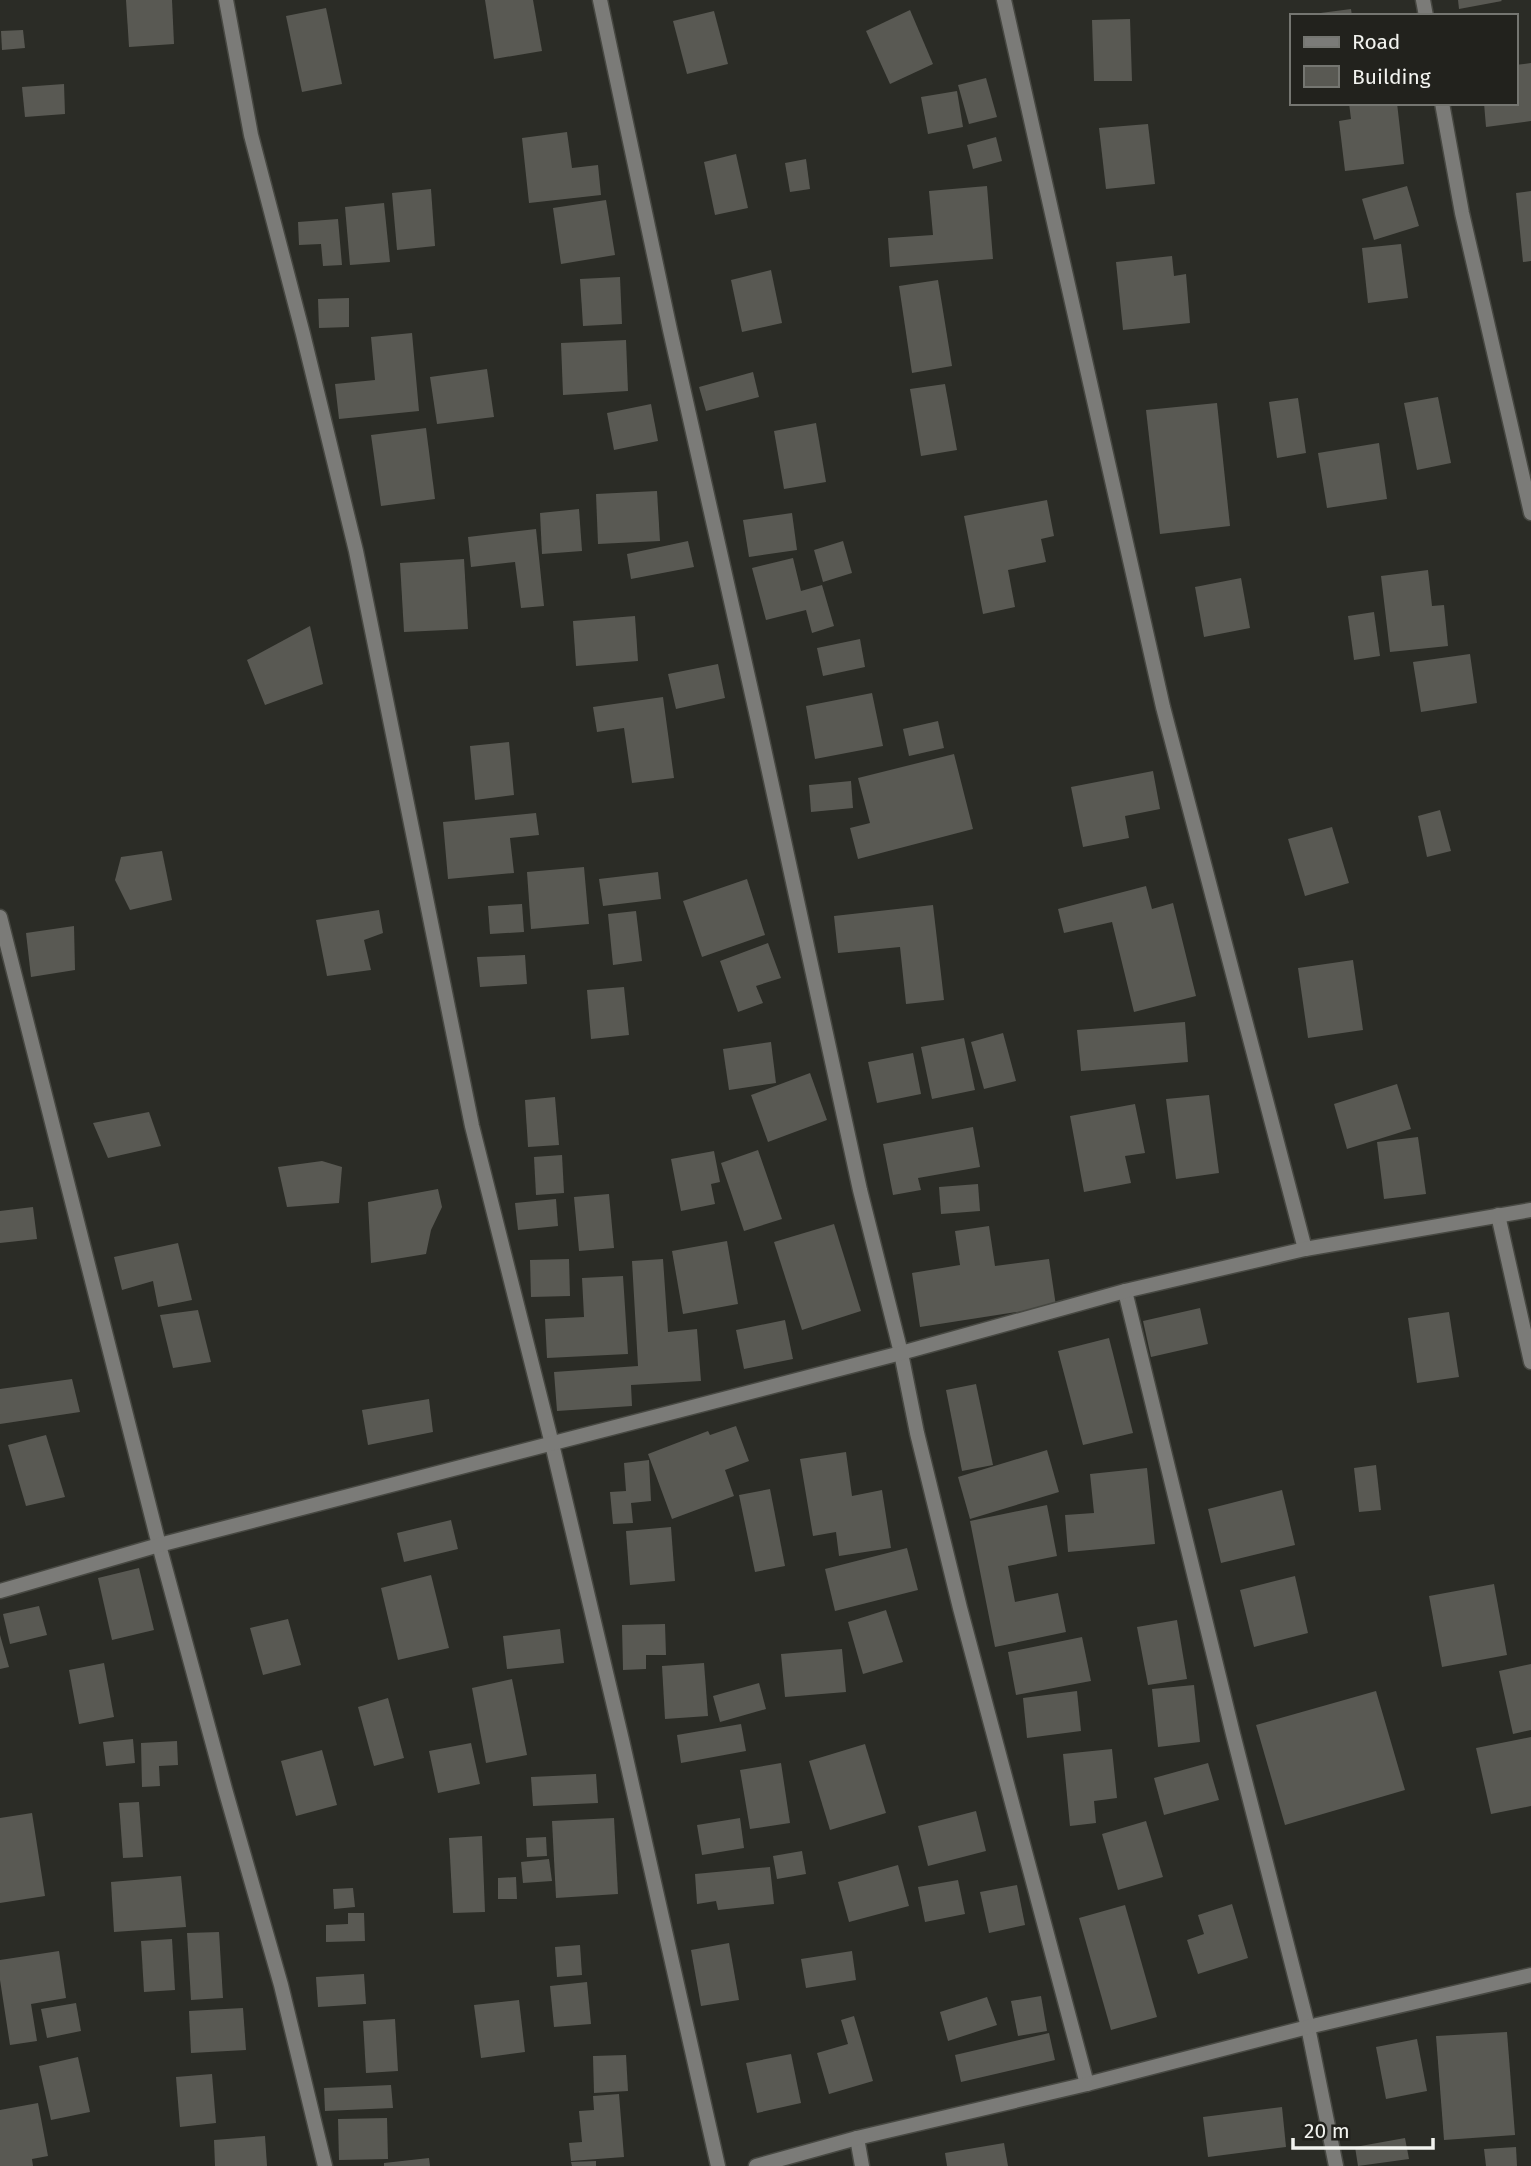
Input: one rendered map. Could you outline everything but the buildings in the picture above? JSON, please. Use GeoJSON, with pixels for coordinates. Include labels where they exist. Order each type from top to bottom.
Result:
{"type":"FeatureCollection","features":[{"type":"Feature","properties":{"kind":"street"},"geometry":{"type":"LineString","coordinates":[[226,0],[251,135],[356,551],[472,1126],[552,1444],[718,2166]]}},
{"type":"Feature","properties":{"kind":"street"},"geometry":{"type":"LineString","coordinates":[[600,0],[860,1190],[960,1608],[1087,2084]]}},
{"type":"Feature","properties":{"kind":"street"},"geometry":{"type":"LineString","coordinates":[[1004,0],[1163,707],[1305,1249]]}},
{"type":"Feature","properties":{"kind":"street"},"geometry":{"type":"LineString","coordinates":[[1442,105],[1462,213],[1531,513]]}},
{"type":"Feature","properties":{"kind":"street"},"geometry":{"type":"LineString","coordinates":[[0,917],[159,1545],[281,1985],[325,2166]]}},
{"type":"Feature","properties":{"kind":"street"},"geometry":{"type":"LineString","coordinates":[[0,1591],[159,1545],[901,1353],[1125,1291],[1305,1249],[1531,1210]]}},
{"type":"Feature","properties":{"kind":"street"},"geometry":{"type":"LineString","coordinates":[[1498,1215],[1531,1362]]}},
{"type":"Feature","properties":{"kind":"street"},"geometry":{"type":"LineString","coordinates":[[1125,1291],[1307,2027],[1336,2166]]}},
{"type":"Feature","properties":{"kind":"street"},"geometry":{"type":"LineString","coordinates":[[756,2166],[857,2138],[1087,2084],[1307,2027],[1531,1975]]}},
{"type":"Feature","properties":{"kind":"street"},"geometry":{"type":"LineString","coordinates":[[857,2138],[862,2166]]}}]}
